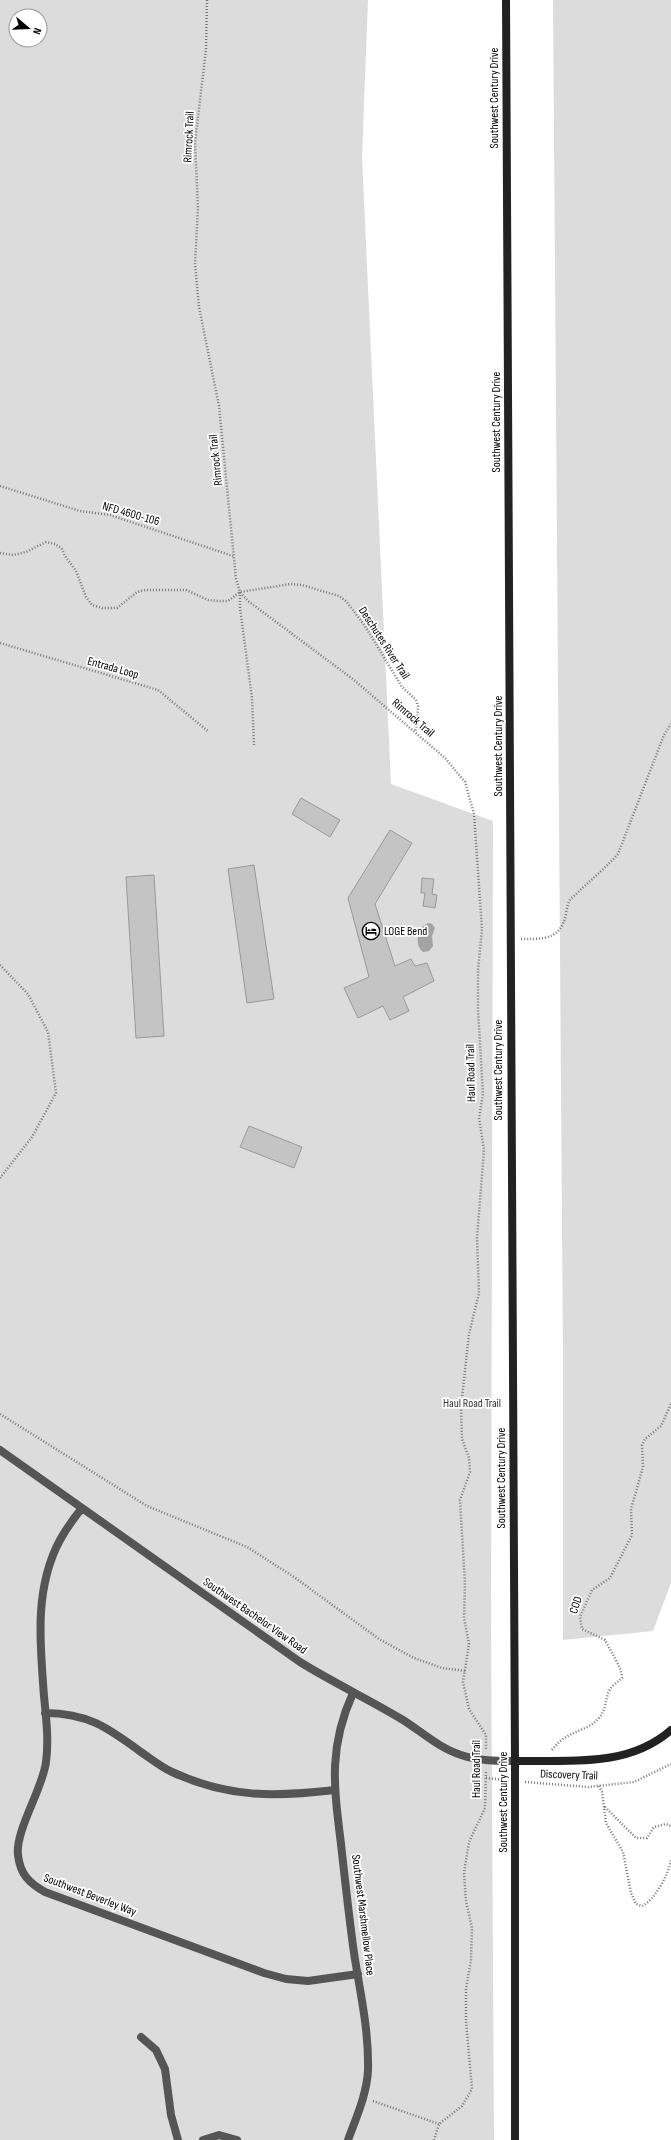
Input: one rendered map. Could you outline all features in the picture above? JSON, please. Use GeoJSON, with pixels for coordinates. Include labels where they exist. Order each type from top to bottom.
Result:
{"type":"FeatureCollection","features":[{"type":"Feature","properties":{"kind":"main road","name":"Southwest Century Drive"},"geometry":{"type":"LineString","coordinates":[[506,0],[515,1761],[515,2140]]}},
{"type":"Feature","properties":{"kind":"main road"},"geometry":{"type":"LineString","coordinates":[[515,1761],[544,1760],[579,1762],[631,1754],[661,1739],[671,1730]]}},
{"type":"Feature","properties":{"kind":"street","name":"Southwest Bachelor View Road"},"geometry":{"type":"LineString","coordinates":[[0,1450],[300,1662],[404,1721],[440,1745],[460,1755],[486,1761],[515,1761]]}},
{"type":"Feature","properties":{"kind":"street","name":"Southwest Beverley Way"},"geometry":{"type":"LineString","coordinates":[[82,1508],[60,1540],[50,1562],[44,1582],[40,1640],[47,1730],[46,1763],[20,1838],[18,1853],[21,1872],[32,1884],[45,1892],[278,1977],[308,1981],[358,1974]]}},
{"type":"Feature","properties":{"kind":"street","name":"Southwest Marshmellow Place"},"geometry":{"type":"LineString","coordinates":[[348,2140],[363,2098],[368,2071],[367,2037],[335,1790],[334,1756],[338,1734],[344,1713],[353,1693]]}},
{"type":"Feature","properties":{"kind":"street"},"geometry":{"type":"LineString","coordinates":[[45,1713],[71,1714],[106,1727],[170,1771],[218,1788],[244,1794],[276,1795],[335,1790]]}},
{"type":"Feature","properties":{"kind":"street"},"geometry":{"type":"LineString","coordinates":[[141,2037],[156,2050],[165,2069],[171,2115],[178,2140]]}},
{"type":"Feature","properties":{"kind":"street"},"geometry":{"type":"LineString","coordinates":[[203,2140],[219,2135],[237,2140]]}},
{"type":"Feature","properties":{"kind":"path","name":"Rimrock Trail"},"geometry":{"type":"LineString","coordinates":[[207,0],[206,49],[195,143],[198,208],[195,264],[199,307],[219,406],[227,477],[232,556],[240,592],[266,616],[354,680],[445,758],[464,782],[474,814]]}},
{"type":"Feature","properties":{"kind":"path","name":"NFD 4600-106"},"geometry":{"type":"LineString","coordinates":[[0,486],[80,512],[110,515],[232,556]]}},
{"type":"Feature","properties":{"kind":"path","name":"Deschutes River Trail"},"geometry":{"type":"LineString","coordinates":[[0,553],[13,555],[26,552],[46,542],[55,544],[62,548],[65,556],[76,571],[86,597],[92,605],[102,608],[117,608],[137,592],[145,590],[186,590],[208,600],[228,601],[240,592],[284,584],[302,585],[339,596],[346,601],[365,626],[402,688],[416,700],[418,706],[417,725],[415,731]]}},
{"type":"Feature","properties":{"kind":"path"},"geometry":{"type":"LineString","coordinates":[[240,592],[240,608],[252,698],[254,745]]}},
{"type":"Feature","properties":{"kind":"path","name":"Entrada Loop"},"geometry":{"type":"LineString","coordinates":[[0,643],[158,690],[209,732]]}},
{"type":"Feature","properties":{"kind":"path"},"geometry":{"type":"LineString","coordinates":[[510,939],[545,939],[558,931],[565,918],[571,898],[618,854],[664,735],[671,724]]}},
{"type":"Feature","properties":{"kind":"path","name":"Haul Road Trail"},"geometry":{"type":"LineString","coordinates":[[439,2124],[462,2106],[472,2089],[466,2021],[466,1989],[471,1960],[472,1928],[466,1901],[464,1873],[469,1842],[485,1808],[486,1778],[486,1735],[469,1709],[463,1682],[469,1644],[464,1618],[465,1583],[460,1500],[470,1472],[469,1458],[462,1439],[461,1407],[469,1334],[479,1293],[477,1238],[484,1150],[479,1118],[483,1094],[478,1010],[478,970],[482,929],[474,814]]}},
{"type":"Feature","properties":{"kind":"path"},"geometry":{"type":"LineString","coordinates":[[0,964],[28,994],[48,1032],[56,1093],[32,1137],[0,1178]]}},
{"type":"Feature","properties":{"kind":"path","name":"COD"},"geometry":{"type":"LineString","coordinates":[[544,1760],[566,1736],[591,1726],[598,1719],[605,1709],[612,1686],[622,1678],[620,1667],[610,1653],[605,1640],[582,1629],[580,1617],[592,1590],[610,1578],[628,1545],[632,1535],[632,1500],[643,1467],[642,1444],[645,1439],[661,1426],[671,1404]]}},
{"type":"Feature","properties":{"kind":"path"},"geometry":{"type":"LineString","coordinates":[[0,1414],[147,1506],[247,1547],[294,1577],[379,1639],[414,1658],[442,1668],[466,1670]]}},
{"type":"Feature","properties":{"kind":"path","name":"Discovery Trail"},"geometry":{"type":"LineString","coordinates":[[486,1778],[599,1786],[634,1782],[671,1764]]}},
{"type":"Feature","properties":{"kind":"path"},"geometry":{"type":"LineString","coordinates":[[599,1786],[602,1792],[606,1823],[623,1852],[631,1893],[636,1904],[642,1906],[649,1903],[666,1876],[671,1860]]}},
{"type":"Feature","properties":{"kind":"path"},"geometry":{"type":"LineString","coordinates":[[604,1807],[636,1838],[647,1838],[654,1827],[666,1824],[671,1826]]}},
{"type":"Feature","properties":{"kind":"path"},"geometry":{"type":"LineString","coordinates":[[363,2098],[439,2124],[434,2140]]}},
{"type":"Feature","properties":{"kind":"green space"},"geometry":{"type":"Polygon","coordinates":[[[0,0],[368,0],[362,157],[391,784],[493,821],[491,1616],[494,2140],[0,2140],[0,0]]]}},
{"type":"Feature","properties":{"kind":"green space"},"geometry":{"type":"Polygon","coordinates":[[[553,0],[671,0],[671,1583],[653,1631],[563,1640],[563,1361],[553,0]]]}},
{"type":"Feature","properties":{"kind":"shaded area"},"geometry":{"type":"Polygon","coordinates":[[[429,923],[435,928],[432,936],[433,946],[429,951],[423,952],[418,945],[418,936],[422,928],[429,923]]]}},
{"type":"Feature","properties":{"kind":"building"},"geometry":{"type":"Polygon","coordinates":[[[301,798],[340,820],[330,837],[292,814],[301,798]]]}},
{"type":"Feature","properties":{"kind":"building","name":"LOGE Bend"},"geometry":{"type":"Polygon","coordinates":[[[390,830],[412,843],[375,904],[395,966],[411,959],[415,966],[427,963],[434,981],[403,997],[409,1011],[390,1020],[383,1006],[358,1018],[344,988],[369,977],[348,898],[390,830]]]}},
{"type":"Feature","properties":{"kind":"building"},"geometry":{"type":"Polygon","coordinates":[[[254,865],[274,999],[247,1003],[228,869],[254,865]]]}},
{"type":"Feature","properties":{"kind":"building"},"geometry":{"type":"Polygon","coordinates":[[[154,875],[164,1036],[136,1038],[126,877],[154,875]]]}},
{"type":"Feature","properties":{"kind":"building"},"geometry":{"type":"Polygon","coordinates":[[[422,878],[434,879],[432,894],[437,895],[435,908],[423,906],[425,893],[421,893],[422,878]]]}},
{"type":"Feature","properties":{"kind":"building"},"geometry":{"type":"Polygon","coordinates":[[[249,1126],[302,1147],[294,1168],[240,1147],[249,1126]]]}},
{"type":"Feature","properties":{"kind":"place","name":"LOGE Bend"},"geometry":{"type":"Point","coordinates":[371,931]}}]}
